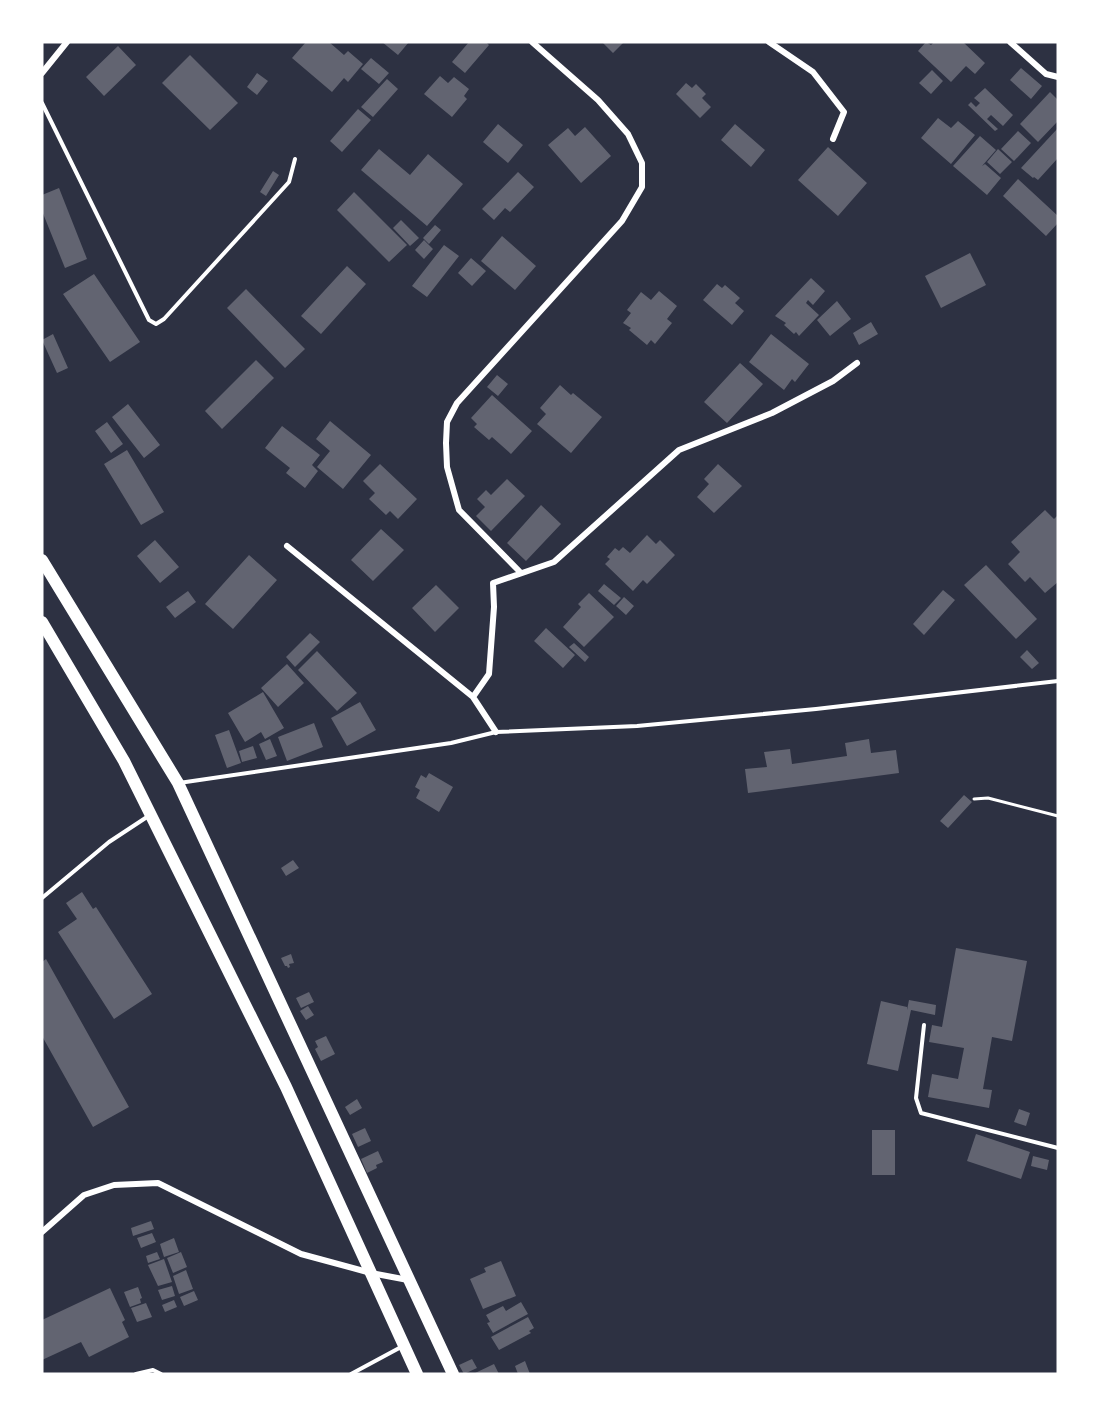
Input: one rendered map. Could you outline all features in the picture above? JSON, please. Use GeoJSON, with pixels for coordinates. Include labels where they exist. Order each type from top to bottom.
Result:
{"type":"FeatureCollection","features":[{"type":"Feature","properties":{"kind":"highway"},"geometry":{"type":"LineString","coordinates":[[42,560],[178,783],[453,1374]]}},
{"type":"Feature","properties":{"kind":"highway"},"geometry":{"type":"LineString","coordinates":[[42,622],[124,761],[151,815],[286,1087],[417,1374]]}},
{"type":"Feature","properties":{"kind":"street"},"geometry":{"type":"LineString","coordinates":[[42,73],[67,42]]}},
{"type":"Feature","properties":{"kind":"street"},"geometry":{"type":"LineString","coordinates":[[521,573],[459,510],[447,467],[447,422],[457,403],[622,221],[642,187],[642,163],[628,134],[598,100],[532,42]]}},
{"type":"Feature","properties":{"kind":"street"},"geometry":{"type":"LineString","coordinates":[[769,42],[813,72],[844,112],[833,139]]}},
{"type":"Feature","properties":{"kind":"street"},"geometry":{"type":"LineString","coordinates":[[1010,42],[1046,74],[1058,77]]}},
{"type":"Feature","properties":{"kind":"street"},"geometry":{"type":"LineString","coordinates":[[472,697],[489,674],[494,607],[493,583],[554,562],[679,450],[772,413],[833,381],[856,363]]}},
{"type":"Feature","properties":{"kind":"street"},"geometry":{"type":"LineString","coordinates":[[287,546],[472,697],[496,732]]}},
{"type":"Feature","properties":{"kind":"street"},"geometry":{"type":"LineString","coordinates":[[42,1232],[84,1195],[114,1185],[158,1183],[301,1254],[371,1273],[409,1280]]}},
{"type":"Feature","properties":{"kind":"lane"},"geometry":{"type":"LineString","coordinates":[[42,103],[149,320],[156,324],[164,319],[289,182],[295,159]]}},
{"type":"Feature","properties":{"kind":"lane"},"geometry":{"type":"LineString","coordinates":[[178,783],[451,743],[496,732],[637,726],[816,709],[1058,681]]}},
{"type":"Feature","properties":{"kind":"lane"},"geometry":{"type":"LineString","coordinates":[[42,898],[110,843],[151,815]]}},
{"type":"Feature","properties":{"kind":"lane"},"geometry":{"type":"LineString","coordinates":[[924,1025],[916,1098],[921,1113],[1058,1148]]}},
{"type":"Feature","properties":{"kind":"lane"},"geometry":{"type":"LineString","coordinates":[[351,1374],[404,1346]]}},
{"type":"Feature","properties":{"kind":"lane"},"geometry":{"type":"LineString","coordinates":[[136,1374],[153,1370],[161,1374]]}},
{"type":"Feature","properties":{"kind":"path"},"geometry":{"type":"LineString","coordinates":[[974,799],[988,798],[1058,816]]}},
{"type":"Feature","properties":{"kind":"building"},"geometry":{"type":"Polygon","coordinates":[[[306,42],[329,42],[344,55],[348,51],[363,64],[348,82],[344,78],[332,92],[292,58],[306,42]]]}},
{"type":"Feature","properties":{"kind":"building"},"geometry":{"type":"Polygon","coordinates":[[[382,42],[409,42],[398,55],[382,42]]]}},
{"type":"Feature","properties":{"kind":"building"},"geometry":{"type":"Polygon","coordinates":[[[469,42],[486,42],[489,45],[465,73],[452,62],[469,42]]]}},
{"type":"Feature","properties":{"kind":"building"},"geometry":{"type":"Polygon","coordinates":[[[602,42],[624,42],[613,53],[602,42]]]}},
{"type":"Feature","properties":{"kind":"building"},"geometry":{"type":"Polygon","coordinates":[[[926,42],[931,45],[934,42],[963,42],[985,63],[975,74],[966,66],[951,82],[918,51],[926,42]]]}},
{"type":"Feature","properties":{"kind":"building"},"geometry":{"type":"Polygon","coordinates":[[[118,46],[136,65],[104,96],[86,77],[118,46]]]}},
{"type":"Feature","properties":{"kind":"building"},"geometry":{"type":"Polygon","coordinates":[[[190,55],[238,103],[210,130],[162,83],[190,55]]]}},
{"type":"Feature","properties":{"kind":"building"},"geometry":{"type":"Polygon","coordinates":[[[371,58],[389,73],[379,84],[361,69],[371,58]]]}},
{"type":"Feature","properties":{"kind":"building"},"geometry":{"type":"Polygon","coordinates":[[[1021,68],[1042,86],[1031,99],[1010,80],[1021,68]]]}},
{"type":"Feature","properties":{"kind":"building"},"geometry":{"type":"Polygon","coordinates":[[[932,70],[943,81],[931,94],[919,83],[932,70]]]}},
{"type":"Feature","properties":{"kind":"building"},"geometry":{"type":"Polygon","coordinates":[[[257,73],[268,81],[257,95],[247,87],[257,73]]]}},
{"type":"Feature","properties":{"kind":"building"},"geometry":{"type":"Polygon","coordinates":[[[440,76],[448,83],[454,77],[469,89],[464,96],[467,99],[452,117],[424,94],[440,76]]]}},
{"type":"Feature","properties":{"kind":"building"},"geometry":{"type":"Polygon","coordinates":[[[387,79],[398,89],[373,117],[361,107],[387,79]]]}},
{"type":"Feature","properties":{"kind":"building"},"geometry":{"type":"Polygon","coordinates":[[[686,83],[692,88],[696,84],[706,94],[702,98],[711,107],[700,118],[676,94],[686,83]]]}},
{"type":"Feature","properties":{"kind":"building"},"geometry":{"type":"Polygon","coordinates":[[[985,88],[1013,115],[1003,126],[991,115],[987,119],[998,129],[995,131],[968,105],[971,102],[976,107],[980,103],[974,98],[985,88]]]}},
{"type":"Feature","properties":{"kind":"building"},"geometry":{"type":"Polygon","coordinates":[[[1050,92],[1058,100],[1058,121],[1038,142],[1020,124],[1050,92]]]}},
{"type":"Feature","properties":{"kind":"building"},"geometry":{"type":"Polygon","coordinates":[[[358,109],[371,120],[342,152],[330,141],[358,109]]]}},
{"type":"Feature","properties":{"kind":"building"},"geometry":{"type":"Polygon","coordinates":[[[938,118],[951,128],[958,121],[975,135],[951,164],[921,138],[938,118]]]}},
{"type":"Feature","properties":{"kind":"building"},"geometry":{"type":"Polygon","coordinates":[[[498,124],[523,145],[508,163],[483,142],[498,124]]]}},
{"type":"Feature","properties":{"kind":"building"},"geometry":{"type":"Polygon","coordinates":[[[735,124],[765,150],[751,167],[721,140],[735,124]]]}},
{"type":"Feature","properties":{"kind":"building"},"geometry":{"type":"Polygon","coordinates":[[[585,127],[611,156],[581,183],[548,145],[568,128],[575,136],[585,127]]]}},
{"type":"Feature","properties":{"kind":"building"},"geometry":{"type":"Polygon","coordinates":[[[1058,128],[1058,158],[1038,180],[1033,178],[1021,168],[1058,128]]]}},
{"type":"Feature","properties":{"kind":"building"},"geometry":{"type":"Polygon","coordinates":[[[1018,131],[1031,143],[1014,161],[1001,149],[1018,131]]]}},
{"type":"Feature","properties":{"kind":"building"},"geometry":{"type":"Polygon","coordinates":[[[980,136],[996,150],[982,166],[985,164],[1001,178],[987,195],[953,166],[980,136]]]}},
{"type":"Feature","properties":{"kind":"building"},"geometry":{"type":"Polygon","coordinates":[[[828,147],[867,183],[838,216],[798,180],[828,147]]]}},
{"type":"Feature","properties":{"kind":"building"},"geometry":{"type":"Polygon","coordinates":[[[379,149],[410,175],[428,154],[463,184],[427,226],[361,170],[379,149]]]}},
{"type":"Feature","properties":{"kind":"building"},"geometry":{"type":"Polygon","coordinates":[[[998,149],[1012,162],[1000,174],[987,162],[998,149]]]}},
{"type":"Feature","properties":{"kind":"building"},"geometry":{"type":"Polygon","coordinates":[[[273,171],[279,175],[266,196],[260,192],[273,171]]]}},
{"type":"Feature","properties":{"kind":"building"},"geometry":{"type":"Polygon","coordinates":[[[518,172],[534,187],[510,212],[505,208],[494,220],[482,209],[518,172]]]}},
{"type":"Feature","properties":{"kind":"building"},"geometry":{"type":"Polygon","coordinates":[[[1018,179],[1058,216],[1058,223],[1046,236],[1003,196],[1018,179]]]}},
{"type":"Feature","properties":{"kind":"building"},"geometry":{"type":"Polygon","coordinates":[[[59,188],[87,259],[65,268],[42,211],[42,195],[59,188]]]}},
{"type":"Feature","properties":{"kind":"building"},"geometry":{"type":"Polygon","coordinates":[[[354,192],[407,245],[389,262],[337,210],[354,192]]]}},
{"type":"Feature","properties":{"kind":"building"},"geometry":{"type":"Polygon","coordinates":[[[401,220],[419,238],[410,246],[393,228],[401,220]]]}},
{"type":"Feature","properties":{"kind":"building"},"geometry":{"type":"Polygon","coordinates":[[[435,225],[441,230],[429,244],[423,238],[435,225]]]}},
{"type":"Feature","properties":{"kind":"building"},"geometry":{"type":"Polygon","coordinates":[[[502,236],[536,266],[515,290],[481,261],[502,236]]]}},
{"type":"Feature","properties":{"kind":"building"},"geometry":{"type":"Polygon","coordinates":[[[424,240],[433,249],[424,259],[415,250],[424,240]]]}},
{"type":"Feature","properties":{"kind":"building"},"geometry":{"type":"Polygon","coordinates":[[[444,245],[459,256],[427,297],[412,286],[444,245]]]}},
{"type":"Feature","properties":{"kind":"building"},"geometry":{"type":"Polygon","coordinates":[[[970,253],[986,285],[941,308],[925,276],[970,253]]]}},
{"type":"Feature","properties":{"kind":"building"},"geometry":{"type":"Polygon","coordinates":[[[471,258],[486,271],[472,286],[458,273],[471,258]]]}},
{"type":"Feature","properties":{"kind":"building"},"geometry":{"type":"Polygon","coordinates":[[[347,266],[366,284],[321,334],[301,316],[347,266]]]}},
{"type":"Feature","properties":{"kind":"building"},"geometry":{"type":"Polygon","coordinates":[[[94,274],[140,342],[110,362],[63,294],[94,274]]]}},
{"type":"Feature","properties":{"kind":"building"},"geometry":{"type":"Polygon","coordinates":[[[811,278],[825,291],[813,305],[808,300],[806,303],[819,315],[799,336],[775,316],[811,278]]]}},
{"type":"Feature","properties":{"kind":"building"},"geometry":{"type":"Polygon","coordinates":[[[717,284],[722,288],[725,285],[740,298],[735,303],[744,311],[732,325],[703,300],[717,284]]]}},
{"type":"Feature","properties":{"kind":"building"},"geometry":{"type":"Polygon","coordinates":[[[246,289],[305,349],[285,368],[227,308],[246,289]]]}},
{"type":"Feature","properties":{"kind":"building"},"geometry":{"type":"Polygon","coordinates":[[[659,291],[677,306],[667,319],[672,323],[655,344],[651,340],[647,345],[623,323],[631,313],[627,310],[641,292],[651,300],[659,291]]]}},
{"type":"Feature","properties":{"kind":"building"},"geometry":{"type":"Polygon","coordinates":[[[837,301],[851,319],[830,336],[817,320],[837,301]]]}},
{"type":"Feature","properties":{"kind":"building"},"geometry":{"type":"Polygon","coordinates":[[[871,322],[878,334],[859,345],[853,333],[871,322]]]}},
{"type":"Feature","properties":{"kind":"building"},"geometry":{"type":"Polygon","coordinates":[[[53,334],[68,368],[57,373],[42,340],[53,334]]]}},
{"type":"Feature","properties":{"kind":"building"},"geometry":{"type":"Polygon","coordinates":[[[771,334],[809,364],[795,382],[792,379],[784,390],[749,362],[771,334]]]}},
{"type":"Feature","properties":{"kind":"building"},"geometry":{"type":"Polygon","coordinates":[[[256,360],[274,378],[222,429],[205,411],[256,360]]]}},
{"type":"Feature","properties":{"kind":"building"},"geometry":{"type":"Polygon","coordinates":[[[740,363],[763,384],[727,423],[704,402],[740,363]]]}},
{"type":"Feature","properties":{"kind":"building"},"geometry":{"type":"Polygon","coordinates":[[[497,375],[508,384],[498,396],[487,387],[497,375]]]}},
{"type":"Feature","properties":{"kind":"building"},"geometry":{"type":"Polygon","coordinates":[[[560,385],[602,417],[571,453],[537,424],[546,414],[540,408],[560,385]]]}},
{"type":"Feature","properties":{"kind":"building"},"geometry":{"type":"Polygon","coordinates":[[[492,395],[532,431],[511,454],[492,437],[489,440],[474,427],[477,424],[471,418],[492,395]]]}},
{"type":"Feature","properties":{"kind":"building"},"geometry":{"type":"Polygon","coordinates":[[[128,404],[160,445],[144,458],[112,417],[128,404]]]}},
{"type":"Feature","properties":{"kind":"building"},"geometry":{"type":"Polygon","coordinates":[[[330,421],[371,455],[343,489],[317,467],[330,451],[316,439],[330,421]]]}},
{"type":"Feature","properties":{"kind":"building"},"geometry":{"type":"Polygon","coordinates":[[[107,422],[123,444],[111,453],[95,431],[107,422]]]}},
{"type":"Feature","properties":{"kind":"building"},"geometry":{"type":"Polygon","coordinates":[[[282,426],[320,455],[312,465],[318,471],[305,488],[286,473],[290,468],[265,448],[282,426]]]}},
{"type":"Feature","properties":{"kind":"building"},"geometry":{"type":"Polygon","coordinates":[[[127,450],[164,512],[141,525],[104,464],[127,450]]]}},
{"type":"Feature","properties":{"kind":"building"},"geometry":{"type":"Polygon","coordinates":[[[380,464],[417,499],[398,519],[390,511],[386,515],[369,499],[375,493],[363,481],[380,464]]]}},
{"type":"Feature","properties":{"kind":"building"},"geometry":{"type":"Polygon","coordinates":[[[718,464],[742,486],[714,513],[697,497],[709,484],[704,479],[718,464]]]}},
{"type":"Feature","properties":{"kind":"building"},"geometry":{"type":"Polygon","coordinates":[[[507,479],[525,496],[491,531],[476,516],[485,507],[477,499],[486,490],[491,495],[507,479]]]}},
{"type":"Feature","properties":{"kind":"building"},"geometry":{"type":"Polygon","coordinates":[[[541,505],[561,524],[526,561],[507,543],[541,505]]]}},
{"type":"Feature","properties":{"kind":"building"},"geometry":{"type":"Polygon","coordinates":[[[1045,510],[1054,519],[1058,515],[1058,582],[1045,593],[1030,577],[1025,582],[1008,564],[1020,552],[1011,542],[1045,510]]]}},
{"type":"Feature","properties":{"kind":"building"},"geometry":{"type":"Polygon","coordinates":[[[381,529],[404,550],[373,581],[351,560],[381,529]]]}},
{"type":"Feature","properties":{"kind":"building"},"geometry":{"type":"Polygon","coordinates":[[[647,535],[656,544],[660,540],[675,555],[647,584],[643,580],[633,591],[605,564],[610,559],[607,557],[615,548],[619,551],[623,547],[630,553],[647,535]]]}},
{"type":"Feature","properties":{"kind":"building"},"geometry":{"type":"Polygon","coordinates":[[[155,540],[179,567],[160,583],[137,556],[155,540]]]}},
{"type":"Feature","properties":{"kind":"building"},"geometry":{"type":"Polygon","coordinates":[[[249,555],[277,580],[233,629],[205,604],[249,555]]]}},
{"type":"Feature","properties":{"kind":"building"},"geometry":{"type":"Polygon","coordinates":[[[986,565],[1037,619],[1016,639],[964,585],[986,565]]]}},
{"type":"Feature","properties":{"kind":"building"},"geometry":{"type":"Polygon","coordinates":[[[604,584],[621,598],[614,605],[598,591],[604,584]]]}},
{"type":"Feature","properties":{"kind":"building"},"geometry":{"type":"Polygon","coordinates":[[[436,585],[459,608],[435,632],[412,608],[436,585]]]}},
{"type":"Feature","properties":{"kind":"building"},"geometry":{"type":"Polygon","coordinates":[[[943,590],[955,600],[924,635],[913,624],[943,590]]]}},
{"type":"Feature","properties":{"kind":"building"},"geometry":{"type":"Polygon","coordinates":[[[188,591],[196,602],[175,618],[166,607],[188,591]]]}},
{"type":"Feature","properties":{"kind":"building"},"geometry":{"type":"Polygon","coordinates":[[[589,593],[614,617],[584,647],[563,627],[581,607],[578,604],[589,593]]]}},
{"type":"Feature","properties":{"kind":"building"},"geometry":{"type":"Polygon","coordinates":[[[624,597],[634,606],[626,615],[616,606],[624,597]]]}},
{"type":"Feature","properties":{"kind":"building"},"geometry":{"type":"Polygon","coordinates":[[[546,628],[575,655],[563,668],[534,641],[546,628]]]}},
{"type":"Feature","properties":{"kind":"building"},"geometry":{"type":"Polygon","coordinates":[[[310,633],[320,642],[295,667],[286,657],[310,633]]]}},
{"type":"Feature","properties":{"kind":"building"},"geometry":{"type":"Polygon","coordinates":[[[574,643],[589,657],[585,662],[569,647],[574,643]]]}},
{"type":"Feature","properties":{"kind":"building"},"geometry":{"type":"Polygon","coordinates":[[[1027,650],[1039,663],[1032,669],[1020,657],[1027,650]]]}},
{"type":"Feature","properties":{"kind":"building"},"geometry":{"type":"Polygon","coordinates":[[[317,651],[357,693],[337,711],[298,670],[317,651]]]}},
{"type":"Feature","properties":{"kind":"building"},"geometry":{"type":"Polygon","coordinates":[[[287,664],[304,683],[278,707],[261,688],[287,664]]]}},
{"type":"Feature","properties":{"kind":"building"},"geometry":{"type":"Polygon","coordinates":[[[263,692],[284,728],[265,739],[261,732],[245,742],[228,713],[263,692]]]}},
{"type":"Feature","properties":{"kind":"building"},"geometry":{"type":"Polygon","coordinates":[[[360,702],[376,730],[347,746],[331,718],[360,702]]]}},
{"type":"Feature","properties":{"kind":"building"},"geometry":{"type":"Polygon","coordinates":[[[314,723],[323,747],[287,761],[278,737],[314,723]]]}},
{"type":"Feature","properties":{"kind":"building"},"geometry":{"type":"Polygon","coordinates":[[[229,730],[241,763],[227,768],[215,735],[229,730]]]}},
{"type":"Feature","properties":{"kind":"building"},"geometry":{"type":"Polygon","coordinates":[[[270,739],[277,756],[266,760],[259,744],[270,739]]]}},
{"type":"Feature","properties":{"kind":"building"},"geometry":{"type":"Polygon","coordinates":[[[869,739],[871,753],[896,750],[899,773],[748,793],[745,769],[767,767],[764,752],[790,749],[792,764],[847,756],[845,743],[869,739]]]}},
{"type":"Feature","properties":{"kind":"building"},"geometry":{"type":"Polygon","coordinates":[[[253,746],[257,758],[242,762],[239,751],[253,746]]]}},
{"type":"Feature","properties":{"kind":"building"},"geometry":{"type":"Polygon","coordinates":[[[429,773],[453,787],[439,812],[416,798],[420,790],[415,787],[421,775],[426,778],[429,773]]]}},
{"type":"Feature","properties":{"kind":"building"},"geometry":{"type":"Polygon","coordinates":[[[964,795],[972,802],[948,828],[940,821],[964,795]]]}},
{"type":"Feature","properties":{"kind":"building"},"geometry":{"type":"Polygon","coordinates":[[[293,860],[299,868],[286,876],[281,868],[293,860]]]}},
{"type":"Feature","properties":{"kind":"building"},"geometry":{"type":"Polygon","coordinates":[[[82,892],[93,909],[96,907],[152,994],[114,1019],[58,932],[77,919],[66,903],[82,892]]]}},
{"type":"Feature","properties":{"kind":"building"},"geometry":{"type":"Polygon","coordinates":[[[956,948],[1027,961],[1012,1041],[992,1037],[983,1089],[992,1090],[989,1108],[928,1097],[932,1074],[958,1079],[964,1048],[929,1042],[932,1025],[942,1027],[956,948]]]}},
{"type":"Feature","properties":{"kind":"building"},"geometry":{"type":"Polygon","coordinates":[[[291,954],[294,963],[289,964],[288,968],[281,958],[291,954]]]}},
{"type":"Feature","properties":{"kind":"building"},"geometry":{"type":"Polygon","coordinates":[[[46,959],[129,1107],[93,1127],[42,1036],[42,962],[46,959]]]}},
{"type":"Feature","properties":{"kind":"building"},"geometry":{"type":"Polygon","coordinates":[[[309,992],[314,1002],[301,1008],[296,998],[309,992]]]}},
{"type":"Feature","properties":{"kind":"building"},"geometry":{"type":"Polygon","coordinates":[[[909,1000],[936,1005],[935,1015],[911,1010],[898,1071],[867,1064],[881,1001],[907,1007],[907,1010],[909,1000]]]}},
{"type":"Feature","properties":{"kind":"building"},"geometry":{"type":"Polygon","coordinates":[[[308,1006],[314,1015],[306,1020],[300,1011],[308,1006]]]}},
{"type":"Feature","properties":{"kind":"building"},"geometry":{"type":"Polygon","coordinates":[[[326,1036],[335,1054],[321,1061],[315,1049],[318,1047],[315,1041],[326,1036]]]}},
{"type":"Feature","properties":{"kind":"building"},"geometry":{"type":"Polygon","coordinates":[[[357,1099],[362,1108],[350,1115],[345,1107],[357,1099]]]}},
{"type":"Feature","properties":{"kind":"building"},"geometry":{"type":"Polygon","coordinates":[[[1019,1109],[1030,1113],[1026,1126],[1014,1122],[1019,1109]]]}},
{"type":"Feature","properties":{"kind":"building"},"geometry":{"type":"Polygon","coordinates":[[[365,1128],[371,1141],[358,1147],[352,1134],[365,1128]]]}},
{"type":"Feature","properties":{"kind":"building"},"geometry":{"type":"Polygon","coordinates":[[[872,1130],[895,1130],[895,1175],[872,1175],[872,1130]]]}},
{"type":"Feature","properties":{"kind":"building"},"geometry":{"type":"Polygon","coordinates":[[[976,1134],[1030,1152],[1021,1179],[967,1161],[976,1134]]]}},
{"type":"Feature","properties":{"kind":"building"},"geometry":{"type":"Polygon","coordinates":[[[378,1151],[383,1162],[367,1173],[361,1159],[378,1151]]]}},
{"type":"Feature","properties":{"kind":"building"},"geometry":{"type":"Polygon","coordinates":[[[1033,1156],[1049,1160],[1047,1170],[1031,1166],[1033,1156]]]}},
{"type":"Feature","properties":{"kind":"building"},"geometry":{"type":"Polygon","coordinates":[[[151,1221],[154,1229],[133,1236],[131,1228],[151,1221]]]}},
{"type":"Feature","properties":{"kind":"building"},"geometry":{"type":"Polygon","coordinates":[[[152,1233],[156,1242],[141,1248],[137,1238],[152,1233]]]}},
{"type":"Feature","properties":{"kind":"building"},"geometry":{"type":"Polygon","coordinates":[[[174,1238],[179,1252],[164,1257],[160,1244],[174,1238]]]}},
{"type":"Feature","properties":{"kind":"building"},"geometry":{"type":"Polygon","coordinates":[[[157,1252],[160,1259],[148,1263],[146,1256],[157,1252]]]}},
{"type":"Feature","properties":{"kind":"building"},"geometry":{"type":"Polygon","coordinates":[[[181,1252],[187,1267],[173,1273],[167,1258],[181,1252]]]}},
{"type":"Feature","properties":{"kind":"building"},"geometry":{"type":"Polygon","coordinates":[[[164,1259],[172,1282],[158,1286],[148,1265],[164,1259]]]}},
{"type":"Feature","properties":{"kind":"building"},"geometry":{"type":"Polygon","coordinates":[[[501,1261],[516,1296],[483,1309],[470,1279],[486,1272],[484,1268],[501,1261]]]}},
{"type":"Feature","properties":{"kind":"building"},"geometry":{"type":"Polygon","coordinates":[[[186,1270],[193,1289],[179,1294],[173,1276],[186,1270]]]}},
{"type":"Feature","properties":{"kind":"building"},"geometry":{"type":"Polygon","coordinates":[[[172,1286],[175,1296],[162,1300],[158,1290],[172,1286]]]}},
{"type":"Feature","properties":{"kind":"building"},"geometry":{"type":"Polygon","coordinates":[[[138,1287],[142,1298],[141,1303],[130,1307],[124,1292],[138,1287]]]}},
{"type":"Feature","properties":{"kind":"building"},"geometry":{"type":"Polygon","coordinates":[[[110,1288],[125,1320],[122,1322],[129,1337],[89,1357],[81,1342],[42,1360],[42,1320],[110,1288]]]}},
{"type":"Feature","properties":{"kind":"building"},"geometry":{"type":"Polygon","coordinates":[[[194,1291],[198,1300],[184,1306],[180,1297],[194,1291]]]}},
{"type":"Feature","properties":{"kind":"building"},"geometry":{"type":"Polygon","coordinates":[[[174,1300],[177,1307],[165,1312],[162,1305],[174,1300]]]}},
{"type":"Feature","properties":{"kind":"building"},"geometry":{"type":"Polygon","coordinates":[[[521,1302],[528,1314],[493,1333],[487,1323],[490,1322],[486,1315],[503,1306],[506,1311],[521,1302]]]}},
{"type":"Feature","properties":{"kind":"building"},"geometry":{"type":"Polygon","coordinates":[[[146,1303],[152,1317],[137,1322],[131,1308],[146,1303]]]}},
{"type":"Feature","properties":{"kind":"building"},"geometry":{"type":"Polygon","coordinates":[[[528,1317],[534,1328],[529,1331],[531,1333],[499,1350],[491,1337],[528,1317]]]}},
{"type":"Feature","properties":{"kind":"building"},"geometry":{"type":"Polygon","coordinates":[[[472,1359],[477,1368],[464,1374],[459,1365],[472,1359]]]}},
{"type":"Feature","properties":{"kind":"building"},"geometry":{"type":"Polygon","coordinates":[[[525,1361],[530,1374],[518,1374],[515,1366],[525,1361]]]}},
{"type":"Feature","properties":{"kind":"building"},"geometry":{"type":"Polygon","coordinates":[[[494,1364],[499,1374],[473,1374],[494,1364]]]}}]}
